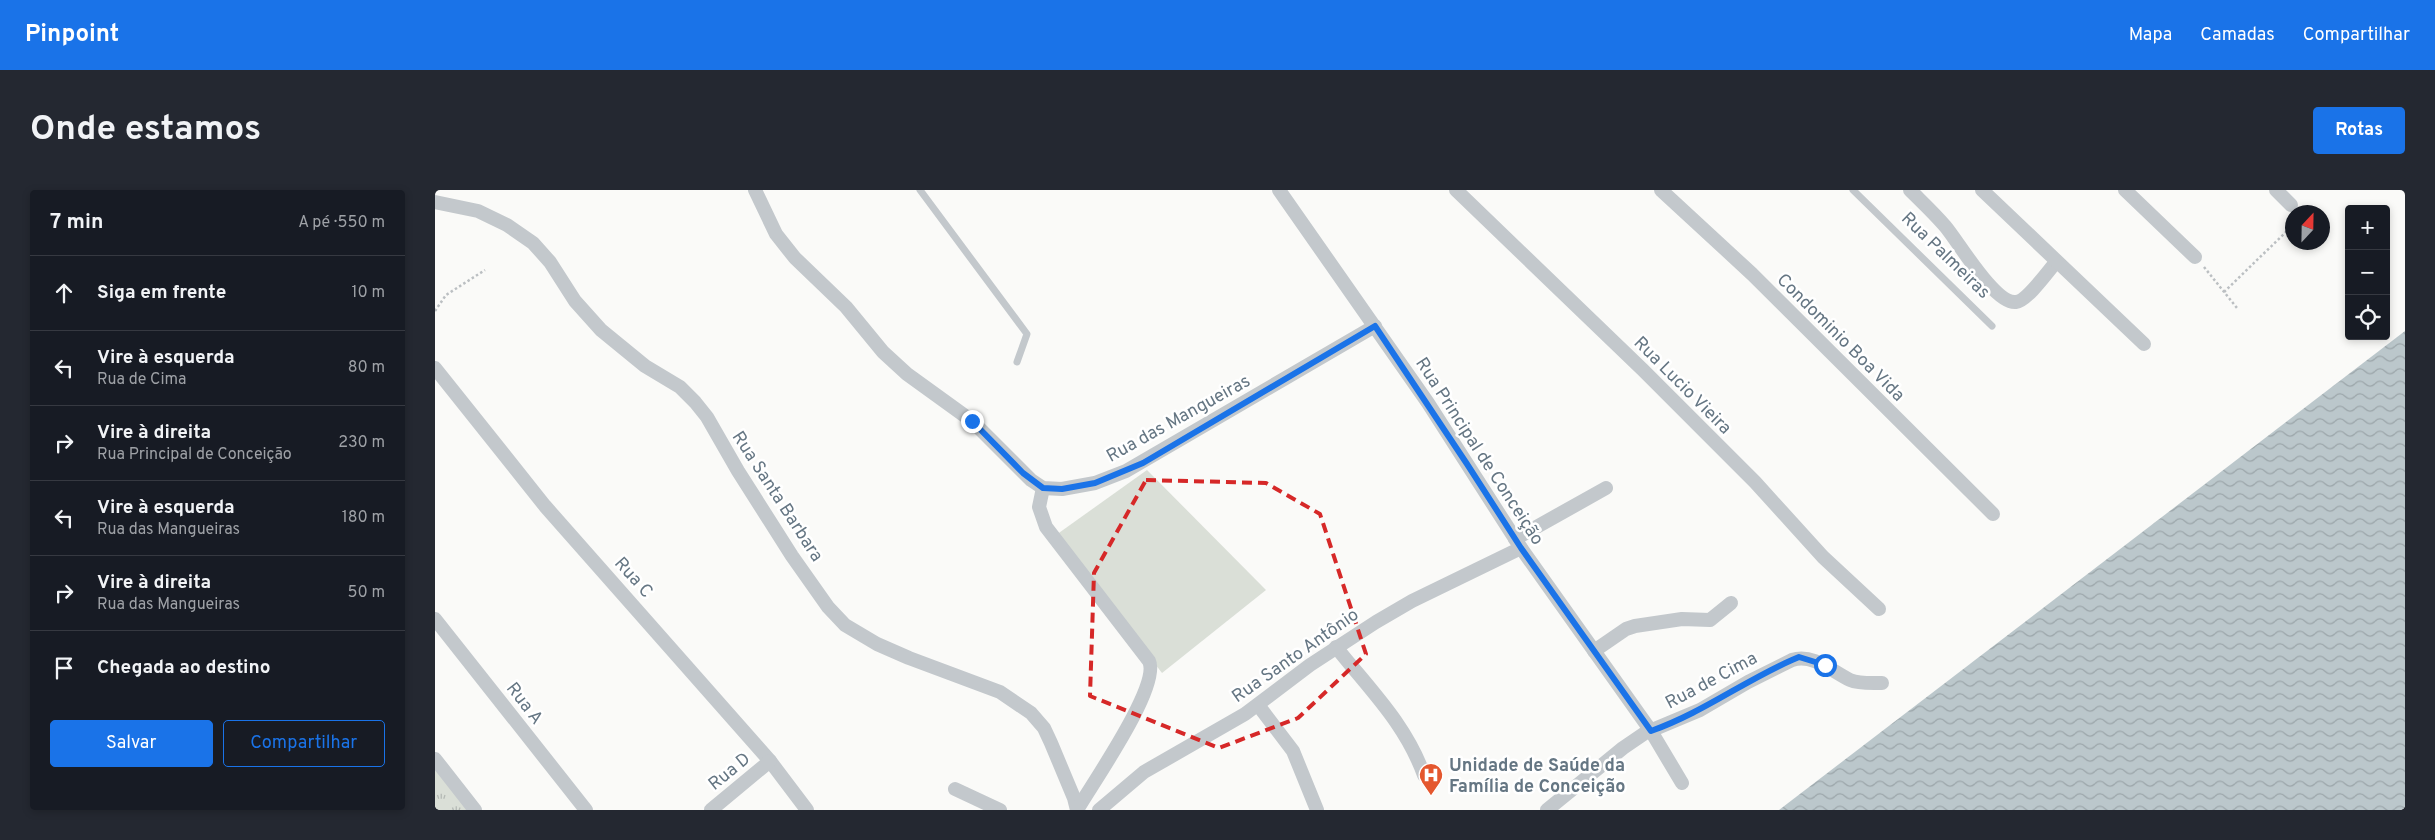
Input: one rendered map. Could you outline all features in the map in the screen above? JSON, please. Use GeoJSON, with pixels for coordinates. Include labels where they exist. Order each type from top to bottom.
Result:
{"type":"FeatureCollection","features":[{"type":"Feature","properties":{"kind":"street"},"geometry":{"type":"LineString","coordinates":[[755,190],[771,226],[790,252],[846,307],[889,358],[972,421],[1023,473],[1043,488],[1039,507],[1046,527],[1149,661],[1151,677],[1142,699],[1077,810]]}},
{"type":"Feature","properties":{"kind":"street","name":"Rua Principal de Conceição"},"geometry":{"type":"LineString","coordinates":[[1279,190],[1375,326],[1518,544],[1651,731],[1682,783]]}},
{"type":"Feature","properties":{"kind":"street","name":"Rua Lucio Vieira"},"geometry":{"type":"LineString","coordinates":[[1456,190],[1643,370],[1755,482],[1823,558],[1879,609]]}},
{"type":"Feature","properties":{"kind":"street","name":"Condominio Boa Vida"},"geometry":{"type":"LineString","coordinates":[[1661,190],[1752,274],[1993,514]]}},
{"type":"Feature","properties":{"kind":"street","name":"Rua Palmeiras"},"geometry":{"type":"LineString","coordinates":[[1910,190],[1943,224],[1992,288],[2011,301],[2016,302],[2025,297],[2057,262]]}},
{"type":"Feature","properties":{"kind":"street"},"geometry":{"type":"LineString","coordinates":[[1982,190],[2144,344]]}},
{"type":"Feature","properties":{"kind":"street"},"geometry":{"type":"LineString","coordinates":[[2125,190],[2195,256]]}},
{"type":"Feature","properties":{"kind":"street"},"geometry":{"type":"LineString","coordinates":[[2276,190],[2291,205]]}},
{"type":"Feature","properties":{"kind":"street","name":"Rua Santa Barbara"},"geometry":{"type":"LineString","coordinates":[[435,202],[478,211],[507,225],[533,243],[550,262],[575,301],[601,330],[645,366],[680,387],[695,402],[707,417],[738,471],[792,556],[828,607],[845,625],[877,644],[909,658],[1000,692],[1031,713],[1044,728],[1051,742],[1077,810]]}},
{"type":"Feature","properties":{"kind":"street","name":"Rua das Mangueiras"},"geometry":{"type":"LineString","coordinates":[[1043,488],[1062,489],[1095,483],[1126,471],[1375,326]]}},
{"type":"Feature","properties":{"kind":"street","name":"Rua C"},"geometry":{"type":"LineString","coordinates":[[435,368],[545,506],[770,761],[807,810]]}},
{"type":"Feature","properties":{"kind":"street","name":"Rua Santo Antônio"},"geometry":{"type":"LineString","coordinates":[[1100,809],[1145,772],[1258,705],[1275,690],[1336,647],[1412,601],[1518,544],[1606,488]]}},
{"type":"Feature","properties":{"kind":"street"},"geometry":{"type":"LineString","coordinates":[[1594,651],[1609,639],[1635,626],[1682,619],[1706,620],[1712,618],[1731,603]]}},
{"type":"Feature","properties":{"kind":"street","name":"Rua A"},"geometry":{"type":"LineString","coordinates":[[435,620],[586,810]]}},
{"type":"Feature","properties":{"kind":"street"},"geometry":{"type":"LineString","coordinates":[[1336,647],[1394,716],[1413,747],[1424,775]]}},
{"type":"Feature","properties":{"kind":"street","name":"Rua de Cima"},"geometry":{"type":"LineString","coordinates":[[1547,810],[1623,748],[1651,731],[1693,714],[1768,671],[1799,657],[1825,665],[1852,681],[1882,683]]}},
{"type":"Feature","properties":{"kind":"street"},"geometry":{"type":"LineString","coordinates":[[1258,705],[1293,752],[1317,810]]}},
{"type":"Feature","properties":{"kind":"street"},"geometry":{"type":"LineString","coordinates":[[435,759],[475,810]]}},
{"type":"Feature","properties":{"kind":"street","name":"Rua D"},"geometry":{"type":"LineString","coordinates":[[711,810],[770,761]]}},
{"type":"Feature","properties":{"kind":"street"},"geometry":{"type":"LineString","coordinates":[[955,789],[1000,810]]}},
{"type":"Feature","properties":{"kind":"lane"},"geometry":{"type":"LineString","coordinates":[[920,190],[1027,334],[1017,362]]}},
{"type":"Feature","properties":{"kind":"lane","name":"Rua Palmeiras"},"geometry":{"type":"LineString","coordinates":[[1853,190],[1992,326]]}},
{"type":"Feature","properties":{"kind":"path"},"geometry":{"type":"LineString","coordinates":[[2224,292],[2285,233]]}},
{"type":"Feature","properties":{"kind":"path"},"geometry":{"type":"LineString","coordinates":[[2195,256],[2237,308]]}},
{"type":"Feature","properties":{"kind":"path"},"geometry":{"type":"LineString","coordinates":[[435,311],[446,295],[485,270]]}},
{"type":"Feature","properties":{"kind":"highlighted area"},"geometry":{"type":"Polygon","coordinates":[[[1146,480],[1266,483],[1320,514],[1366,654],[1298,718],[1219,748],[1090,696],[1094,573],[1146,480]]]}},
{"type":"Feature","properties":{"kind":"green space"},"geometry":{"type":"Polygon","coordinates":[[[1147,470],[1266,590],[1162,673],[1056,535],[1147,470]]]}},
{"type":"Feature","properties":{"kind":"green space"},"geometry":{"type":"Polygon","coordinates":[[[435,767],[470,810],[435,810],[435,767]]]}},
{"type":"Feature","properties":{"kind":"water"},"geometry":{"type":"Polygon","coordinates":[[[2405,331],[2405,810],[1779,810],[2405,331]]]}},
{"type":"Feature","properties":{"kind":"place","name":"Unidade de Saúde da Família de Conceição"},"geometry":{"type":"Point","coordinates":[1431,796]}},
{"type":"Feature","properties":{"kind":"route"},"geometry":{"type":"LineString","coordinates":[[972,421],[1023,473],[1043,488],[1050,490],[1062,489],[1095,483],[1143,463],[1375,326],[1428,403],[1555,598],[1651,731],[1679,721],[1748,682],[1799,657],[1825,665]]}}]}
